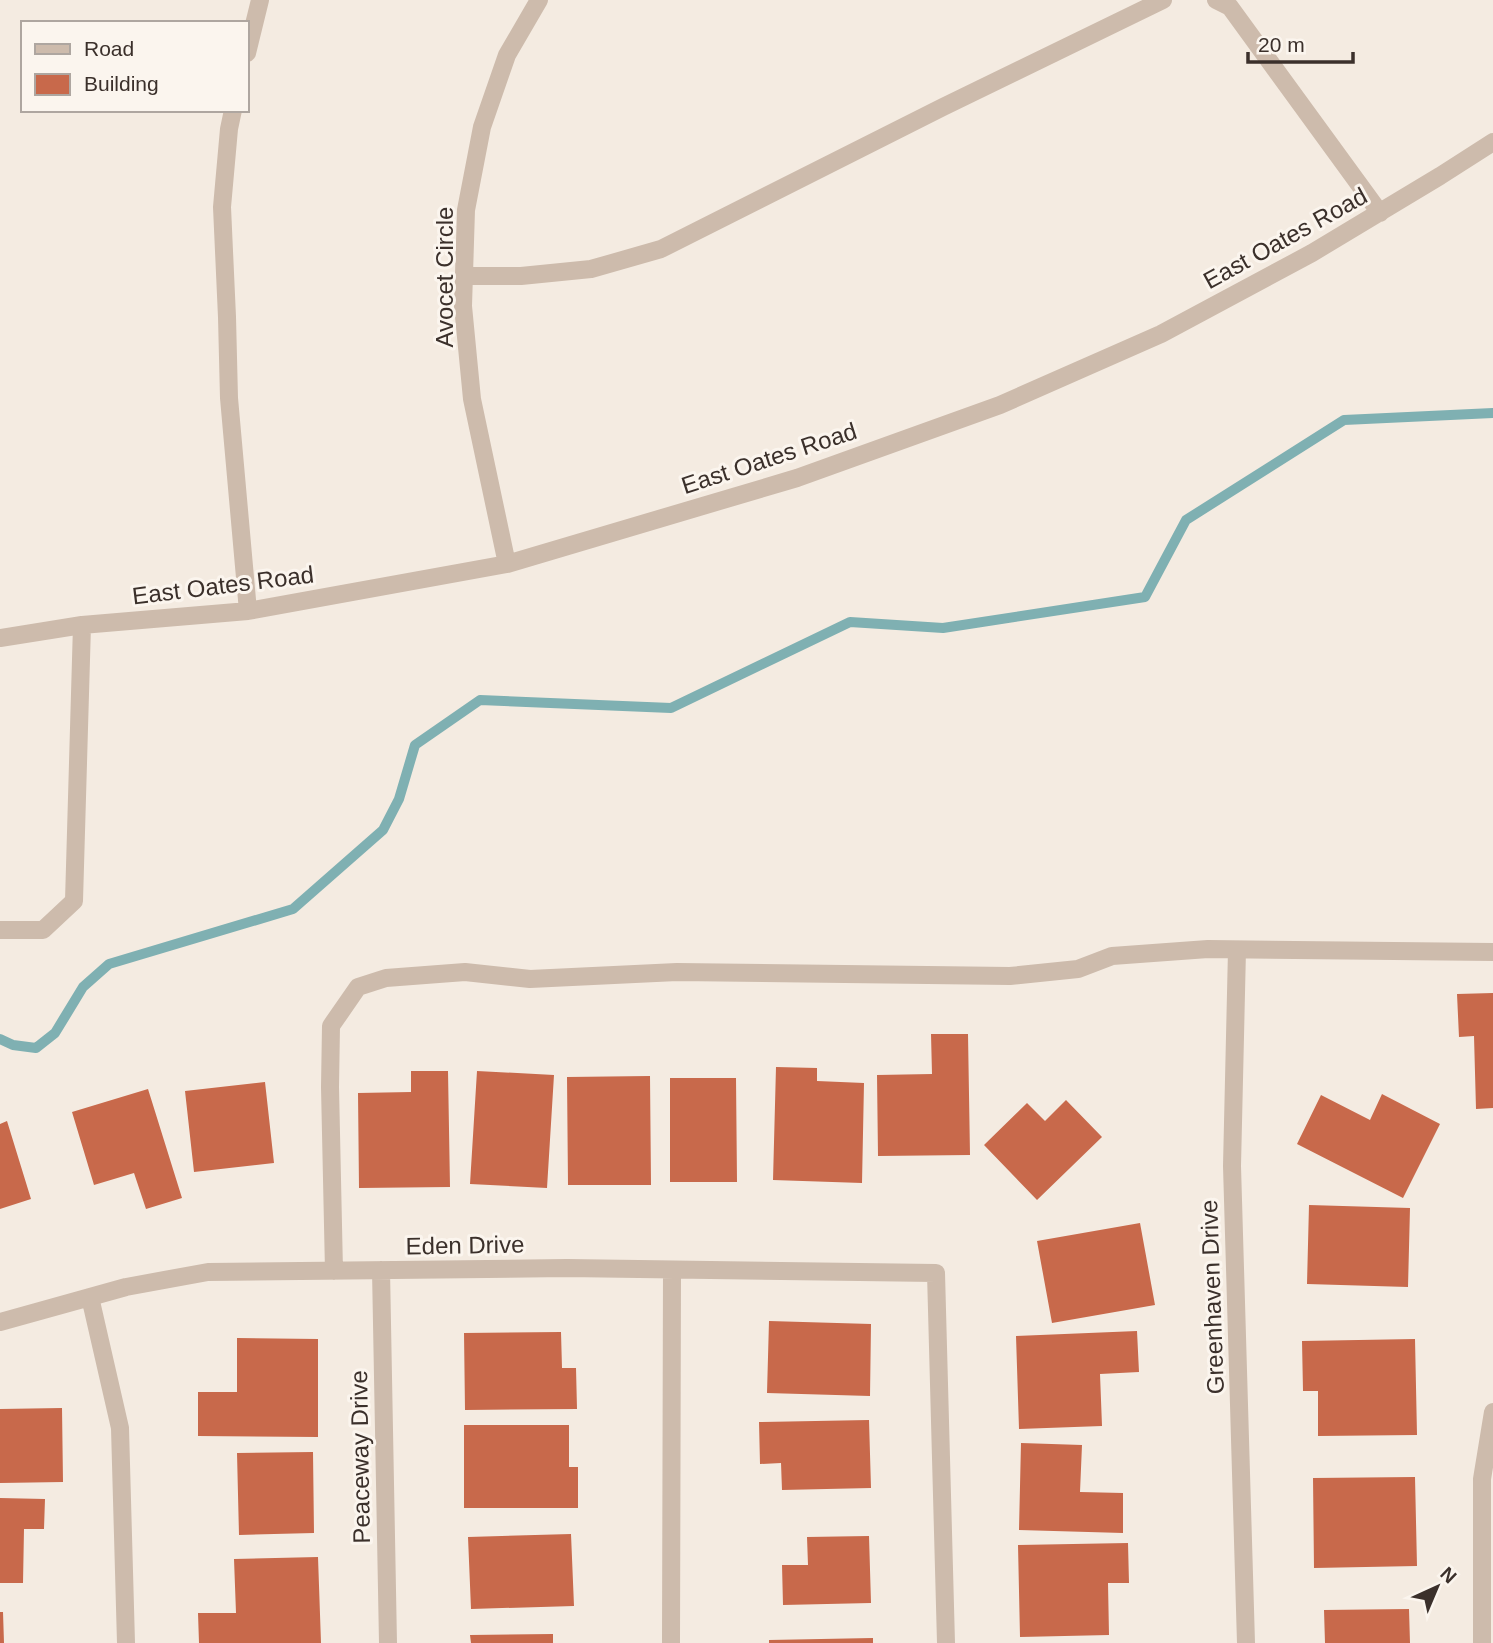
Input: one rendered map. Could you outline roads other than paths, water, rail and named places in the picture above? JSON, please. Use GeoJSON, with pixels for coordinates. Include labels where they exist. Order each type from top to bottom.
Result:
{"type":"FeatureCollection","features":[{"type":"Feature","properties":{"kind":"street"},"geometry":{"type":"LineString","coordinates":[[248,49],[260,0]]}},
{"type":"Feature","properties":{"kind":"street","name":"Avocet Circle"},"geometry":{"type":"LineString","coordinates":[[507,564],[472,399],[463,306],[466,210],[482,127],[507,55],[539,0]]}},
{"type":"Feature","properties":{"kind":"street"},"geometry":{"type":"LineString","coordinates":[[464,276],[521,276],[591,269],[660,249],[1163,0]]}},
{"type":"Feature","properties":{"kind":"street"},"geometry":{"type":"LineString","coordinates":[[1216,0],[1230,7],[1380,213]]}},
{"type":"Feature","properties":{"kind":"street"},"geometry":{"type":"LineString","coordinates":[[233,112],[222,207],[229,398],[248,611]]}},
{"type":"Feature","properties":{"kind":"street","name":"East Oates Road"},"geometry":{"type":"LineString","coordinates":[[0,638],[82,625],[248,611],[507,564],[797,478],[1000,405],[1161,334],[1312,253],[1493,142]]}},
{"type":"Feature","properties":{"kind":"street"},"geometry":{"type":"LineString","coordinates":[[0,930],[43,930],[74,901],[82,625]]}},
{"type":"Feature","properties":{"kind":"street"},"geometry":{"type":"LineString","coordinates":[[334,1271],[331,1026],[358,987],[386,978],[465,972],[530,979],[677,972],[1010,975],[1078,969],[1112,956],[1208,949],[1493,952]]}},
{"type":"Feature","properties":{"kind":"street","name":"Greenhaven Drive"},"geometry":{"type":"LineString","coordinates":[[1237,950],[1232,1166],[1246,1643]]}},
{"type":"Feature","properties":{"kind":"street","name":"Eden Drive"},"geometry":{"type":"LineString","coordinates":[[0,1322],[126,1287],[208,1272],[567,1268],[936,1273],[946,1643]]}},
{"type":"Feature","properties":{"kind":"street","name":"Peaceway Drive"},"geometry":{"type":"LineString","coordinates":[[381,1270],[388,1643]]}},
{"type":"Feature","properties":{"kind":"street"},"geometry":{"type":"LineString","coordinates":[[670,1643],[673,1270]]}},
{"type":"Feature","properties":{"kind":"street"},"geometry":{"type":"LineString","coordinates":[[90,1297],[120,1428],[126,1643]]}},
{"type":"Feature","properties":{"kind":"street"},"geometry":{"type":"LineString","coordinates":[[1482,1643],[1482,1479],[1493,1412]]}},
{"type":"Feature","properties":{"kind":"waterway"},"geometry":{"type":"LineString","coordinates":[[0,1039],[13,1045],[36,1048],[55,1033],[83,987],[109,964],[293,909],[383,830],[399,799],[415,745],[480,700],[671,708],[850,622],[943,628],[1145,597],[1186,520],[1344,420],[1493,413]]}}]}
